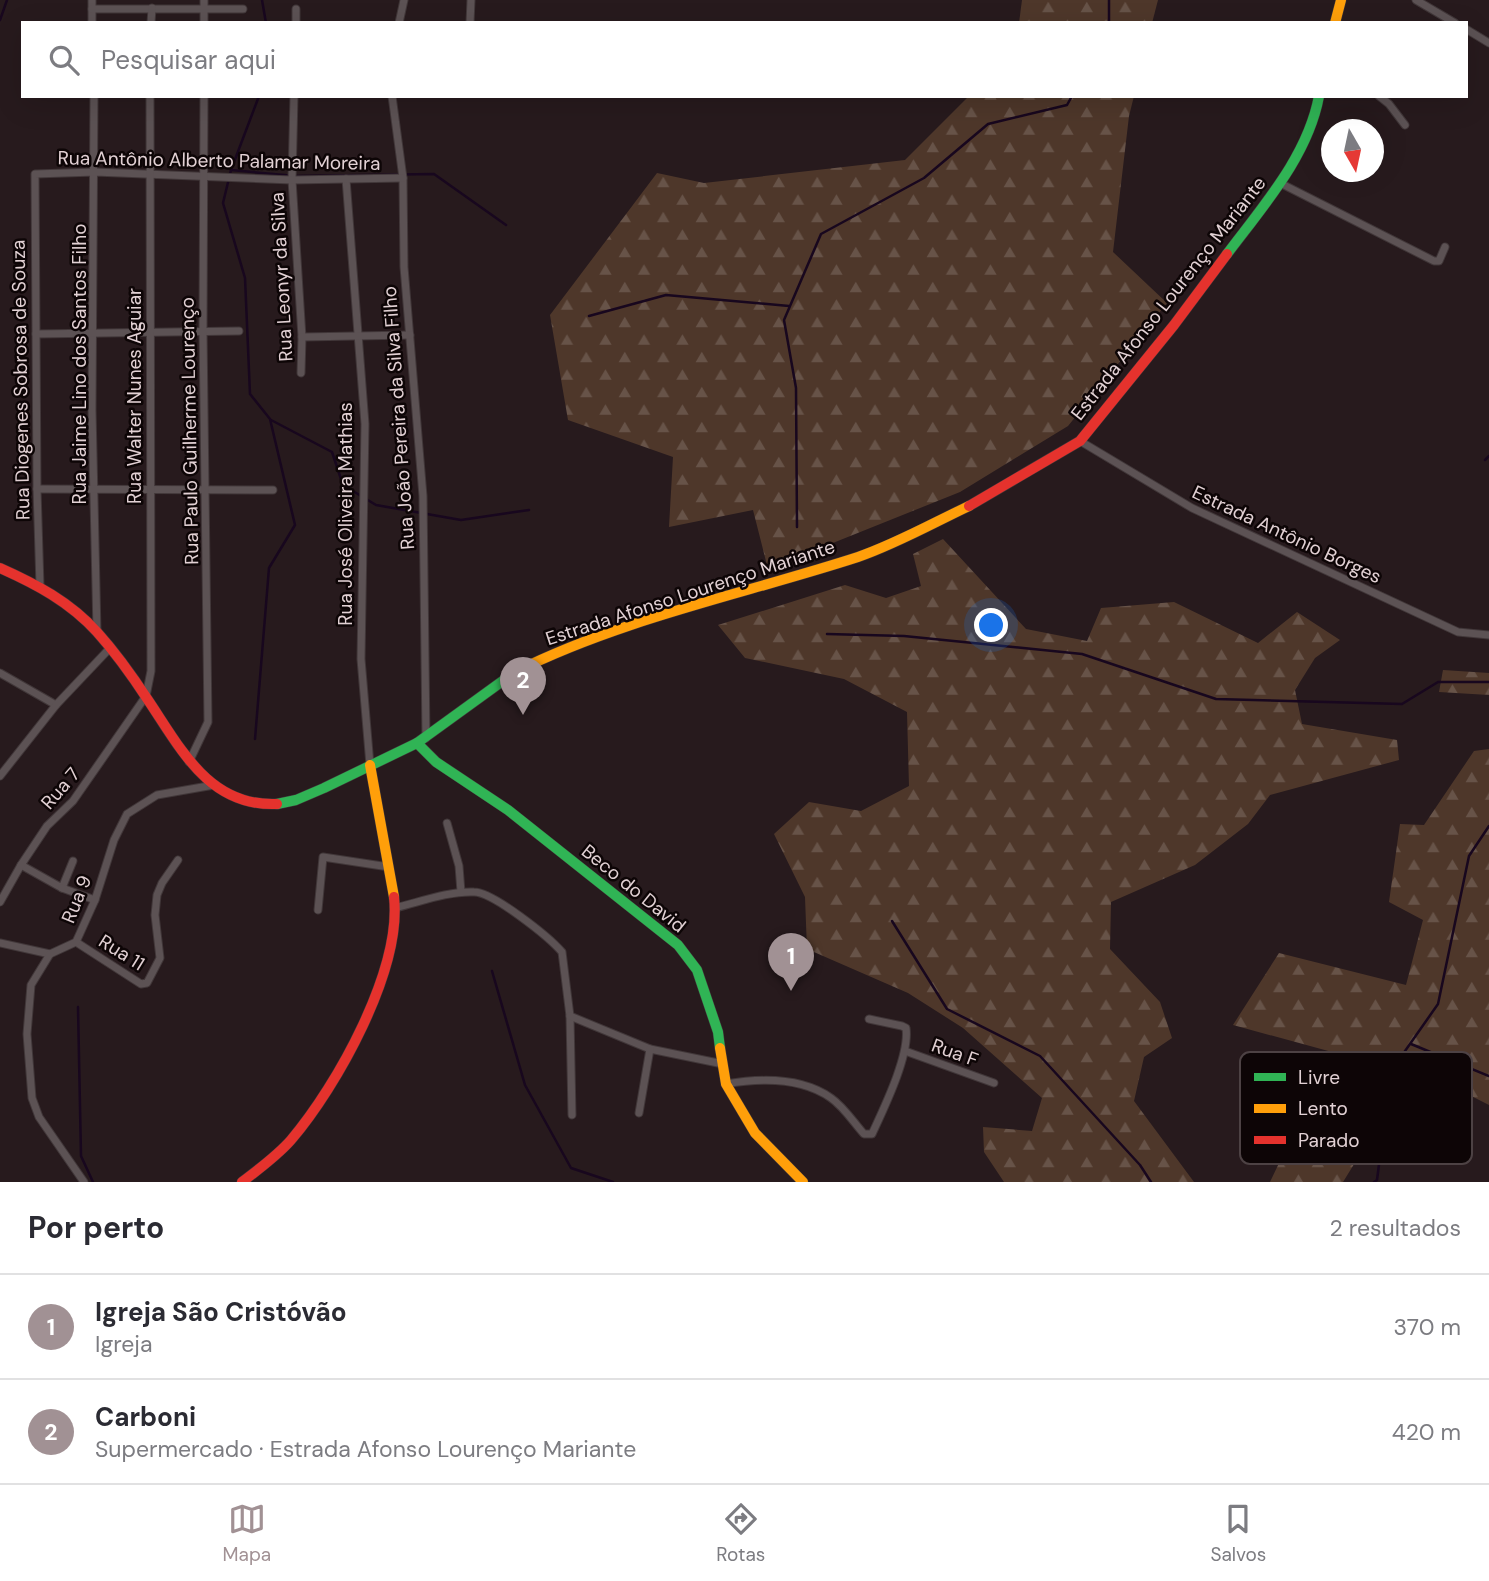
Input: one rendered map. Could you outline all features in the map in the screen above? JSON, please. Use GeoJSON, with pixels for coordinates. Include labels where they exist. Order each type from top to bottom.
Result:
{"type":"FeatureCollection","features":[{"type":"Feature","properties":{"kind":"main road"},"geometry":{"type":"LineString","coordinates":[[1336,21],[1341,0]]}},
{"type":"Feature","properties":{"kind":"main road","name":"Estrada Afonso Lourenço Mariante"},"geometry":{"type":"LineString","coordinates":[[0,568],[40,586],[97,632],[146,696],[189,762],[214,785],[232,796],[253,803],[275,804],[296,800],[422,741],[511,674],[557,651],[861,556],[979,502],[1080,441],[1174,325],[1280,183],[1298,153],[1316,113],[1319,98]]}},
{"type":"Feature","properties":{"kind":"main road","name":"Beco do David"},"geometry":{"type":"LineString","coordinates":[[422,741],[436,762],[508,810],[678,945],[697,970],[718,1032],[726,1084],[755,1133],[803,1182]]}},
{"type":"Feature","properties":{"kind":"main road"},"geometry":{"type":"LineString","coordinates":[[242,1182],[290,1141],[324,1097],[381,982],[392,948],[395,908],[389,867],[373,798],[370,765]]}},
{"type":"Feature","properties":{"kind":"street"},"geometry":{"type":"LineString","coordinates":[[92,0],[92,21]]}},
{"type":"Feature","properties":{"kind":"street"},"geometry":{"type":"LineString","coordinates":[[399,21],[404,0]]}},
{"type":"Feature","properties":{"kind":"street"},"geometry":{"type":"LineString","coordinates":[[470,21],[471,0]]}},
{"type":"Feature","properties":{"kind":"street"},"geometry":{"type":"LineString","coordinates":[[1416,0],[1452,21]]}},
{"type":"Feature","properties":{"kind":"street"},"geometry":{"type":"LineString","coordinates":[[92,9],[204,4],[243,9]]}},
{"type":"Feature","properties":{"kind":"street"},"geometry":{"type":"LineString","coordinates":[[151,21],[152,8]]}},
{"type":"Feature","properties":{"kind":"street"},"geometry":{"type":"LineString","coordinates":[[296,9],[296,21]]}},
{"type":"Feature","properties":{"kind":"street"},"geometry":{"type":"LineString","coordinates":[[1468,30],[1489,43]]}},
{"type":"Feature","properties":{"kind":"street","name":"Rua Jaime Lino dos Santos Filho"},"geometry":{"type":"LineString","coordinates":[[93,98],[97,632]]}},
{"type":"Feature","properties":{"kind":"street","name":"Rua Walter Nunes Aguiar"},"geometry":{"type":"LineString","coordinates":[[146,696],[151,671],[150,98]]}},
{"type":"Feature","properties":{"kind":"street","name":"Rua Paulo Guilherme Lourenço"},"geometry":{"type":"LineString","coordinates":[[189,762],[208,722],[203,331],[204,98]]}},
{"type":"Feature","properties":{"kind":"street","name":"Rua Leonyr da Silva"},"geometry":{"type":"LineString","coordinates":[[294,98],[292,180],[302,337],[301,373]]}},
{"type":"Feature","properties":{"kind":"street","name":"Rua João Pereira da Silva Filho"},"geometry":{"type":"LineString","coordinates":[[393,98],[403,178],[404,267],[423,496],[422,741]]}},
{"type":"Feature","properties":{"kind":"street"},"geometry":{"type":"LineString","coordinates":[[1382,98],[1405,125]]}},
{"type":"Feature","properties":{"kind":"street","name":"Rua Antônio Alberto Palamar Moreira"},"geometry":{"type":"LineString","coordinates":[[35,174],[95,172],[292,180],[403,178]]}},
{"type":"Feature","properties":{"kind":"street","name":"Rua Diogenes Sobrosa de Souza"},"geometry":{"type":"LineString","coordinates":[[35,174],[40,586]]}},
{"type":"Feature","properties":{"kind":"street","name":"Rua José Oliveira Mathias"},"geometry":{"type":"LineString","coordinates":[[345,179],[365,425],[361,659],[370,765]]}},
{"type":"Feature","properties":{"kind":"street"},"geometry":{"type":"LineString","coordinates":[[1280,183],[1434,261],[1439,261],[1445,247]]}},
{"type":"Feature","properties":{"kind":"street"},"geometry":{"type":"LineString","coordinates":[[36,334],[239,331]]}},
{"type":"Feature","properties":{"kind":"street"},"geometry":{"type":"LineString","coordinates":[[302,337],[410,335]]}},
{"type":"Feature","properties":{"kind":"street","name":"Estrada Antônio Borges"},"geometry":{"type":"LineString","coordinates":[[1080,441],[1192,508],[1458,632],[1489,635]]}},
{"type":"Feature","properties":{"kind":"street"},"geometry":{"type":"LineString","coordinates":[[37,489],[273,490]]}},
{"type":"Feature","properties":{"kind":"street"},"geometry":{"type":"LineString","coordinates":[[0,776],[56,705],[110,648]]}},
{"type":"Feature","properties":{"kind":"street"},"geometry":{"type":"LineString","coordinates":[[0,673],[56,705]]}},
{"type":"Feature","properties":{"kind":"street","name":"Rua 7"},"geometry":{"type":"LineString","coordinates":[[0,902],[47,826],[80,791],[146,696]]}},
{"type":"Feature","properties":{"kind":"street","name":"Rua 9"},"geometry":{"type":"LineString","coordinates":[[50,954],[76,942],[95,900],[114,840],[127,814],[157,795],[214,785]]}},
{"type":"Feature","properties":{"kind":"street"},"geometry":{"type":"LineString","coordinates":[[447,823],[459,866],[461,892]]}},
{"type":"Feature","properties":{"kind":"street"},"geometry":{"type":"LineString","coordinates":[[318,910],[323,856],[389,867]]}},
{"type":"Feature","properties":{"kind":"street","name":"Rua 11"},"geometry":{"type":"LineString","coordinates":[[76,942],[141,984],[147,983],[160,958],[155,915],[157,895],[178,860]]}},
{"type":"Feature","properties":{"kind":"street"},"geometry":{"type":"LineString","coordinates":[[62,888],[73,861]]}},
{"type":"Feature","properties":{"kind":"street"},"geometry":{"type":"LineString","coordinates":[[21,865],[62,888],[95,900]]}},
{"type":"Feature","properties":{"kind":"street"},"geometry":{"type":"LineString","coordinates":[[395,908],[461,892],[478,892],[526,920],[562,952],[570,1016],[572,1115]]}},
{"type":"Feature","properties":{"kind":"street"},"geometry":{"type":"LineString","coordinates":[[0,943],[50,954],[31,985],[27,1034],[32,1098],[39,1117],[84,1182]]}},
{"type":"Feature","properties":{"kind":"street"},"geometry":{"type":"LineString","coordinates":[[570,1016],[650,1049],[723,1064]]}},
{"type":"Feature","properties":{"kind":"street"},"geometry":{"type":"LineString","coordinates":[[726,1084],[779,1080],[811,1088],[833,1099],[868,1135],[872,1134],[905,1051],[906,1028],[869,1019]]}},
{"type":"Feature","properties":{"kind":"street"},"geometry":{"type":"LineString","coordinates":[[639,1113],[650,1049]]}},
{"type":"Feature","properties":{"kind":"street","name":"Rua F"},"geometry":{"type":"LineString","coordinates":[[905,1051],[994,1083]]}},
{"type":"Feature","properties":{"kind":"green space"},"geometry":{"type":"Polygon","coordinates":[[[1022,0],[1158,0],[1153,21],[1019,21],[1022,0]]]}},
{"type":"Feature","properties":{"kind":"green space"},"geometry":{"type":"Polygon","coordinates":[[[967,98],[1134,98],[1113,252],[1167,303],[1068,426],[960,492],[768,569],[753,510],[669,527],[673,457],[568,420],[550,315],[657,173],[704,183],[905,160],[967,98]]]}},
{"type":"Feature","properties":{"kind":"green space"},"geometry":{"type":"Polygon","coordinates":[[[943,539],[1026,629],[1087,641],[1101,608],[1174,602],[1258,643],[1297,612],[1340,640],[1315,658],[1295,690],[1302,724],[1397,740],[1399,760],[1270,795],[1248,824],[1195,865],[1111,902],[1110,949],[1160,1002],[1172,1038],[1144,1057],[1134,1101],[1194,1182],[1004,1182],[984,1152],[983,1127],[1032,1131],[1042,1098],[963,1028],[908,993],[807,949],[805,897],[774,834],[809,802],[861,811],[909,786],[907,712],[844,679],[745,658],[718,625],[845,585],[886,598],[921,586],[913,554],[943,539]]]}},
{"type":"Feature","properties":{"kind":"green space"},"geometry":{"type":"Polygon","coordinates":[[[1443,670],[1489,673],[1489,695],[1439,692],[1443,670]]]}},
{"type":"Feature","properties":{"kind":"green space"},"geometry":{"type":"Polygon","coordinates":[[[1489,749],[1489,1105],[1472,1096],[1472,1052],[1332,1052],[1233,1025],[1279,953],[1406,985],[1423,920],[1389,902],[1400,824],[1424,825],[1474,751],[1489,749]]]}},
{"type":"Feature","properties":{"kind":"green space"},"geometry":{"type":"Polygon","coordinates":[[[1279,1164],[1354,1164],[1343,1182],[1270,1182],[1279,1164]]]}},
{"type":"Feature","properties":{"kind":"waterway"},"geometry":{"type":"LineString","coordinates":[[0,20],[7,0]]}},
{"type":"Feature","properties":{"kind":"waterway"},"geometry":{"type":"LineString","coordinates":[[262,0],[266,21]]}},
{"type":"Feature","properties":{"kind":"waterway"},"geometry":{"type":"LineString","coordinates":[[1109,0],[1109,21]]}},
{"type":"Feature","properties":{"kind":"waterway"},"geometry":{"type":"LineString","coordinates":[[255,739],[269,568],[295,525],[270,419],[250,394],[245,278],[223,203],[231,170],[258,98]]}},
{"type":"Feature","properties":{"kind":"waterway"},"geometry":{"type":"LineString","coordinates":[[797,527],[796,388],[784,320],[821,234],[924,178],[988,124],[1067,105],[1071,98]]}},
{"type":"Feature","properties":{"kind":"waterway"},"geometry":{"type":"LineString","coordinates":[[231,170],[295,176],[434,174],[506,225]]}},
{"type":"Feature","properties":{"kind":"waterway"},"geometry":{"type":"LineString","coordinates":[[589,316],[666,295],[789,306]]}},
{"type":"Feature","properties":{"kind":"waterway"},"geometry":{"type":"LineString","coordinates":[[271,420],[332,452],[343,485],[376,505],[461,520],[529,510]]}},
{"type":"Feature","properties":{"kind":"waterway"},"geometry":{"type":"LineString","coordinates":[[1485,460],[1489,456]]}},
{"type":"Feature","properties":{"kind":"waterway"},"geometry":{"type":"LineString","coordinates":[[827,634],[904,636],[1082,654],[1216,699],[1402,704],[1438,682],[1489,682]]}},
{"type":"Feature","properties":{"kind":"waterway"},"geometry":{"type":"LineString","coordinates":[[1404,1052],[1438,1004],[1469,856],[1489,826]]}},
{"type":"Feature","properties":{"kind":"waterway"},"geometry":{"type":"LineString","coordinates":[[892,921],[947,1009],[1040,1056],[1140,1165],[1151,1182]]}},
{"type":"Feature","properties":{"kind":"waterway"},"geometry":{"type":"LineString","coordinates":[[492,971],[525,1085],[571,1168],[613,1182]]}},
{"type":"Feature","properties":{"kind":"waterway"},"geometry":{"type":"LineString","coordinates":[[78,1007],[81,1156],[93,1182]]}},
{"type":"Feature","properties":{"kind":"waterway"},"geometry":{"type":"LineString","coordinates":[[1411,1044],[1430,1052]]}},
{"type":"Feature","properties":{"kind":"waterway"},"geometry":{"type":"LineString","coordinates":[[1472,1069],[1489,1076]]}},
{"type":"Feature","properties":{"kind":"waterway"},"geometry":{"type":"LineString","coordinates":[[1374,1182],[1377,1180],[1379,1164]]}},
{"type":"Feature","properties":{"kind":"traffic: fast"},"geometry":{"type":"LineString","coordinates":[[1227,254],[1295,160],[1318,98]]}},
{"type":"Feature","properties":{"kind":"traffic: fast"},"geometry":{"type":"LineString","coordinates":[[277,804],[296,800],[324,788],[417,743],[515,672]]}},
{"type":"Feature","properties":{"kind":"traffic: fast"},"geometry":{"type":"LineString","coordinates":[[417,743],[436,762],[508,810],[678,945],[697,970],[718,1032],[720,1048]]}},
{"type":"Feature","properties":{"kind":"traffic: slow"},"geometry":{"type":"LineString","coordinates":[[1336,21],[1341,0]]}},
{"type":"Feature","properties":{"kind":"traffic: slow"},"geometry":{"type":"LineString","coordinates":[[515,672],[598,636],[872,552],[969,506]]}},
{"type":"Feature","properties":{"kind":"traffic: slow"},"geometry":{"type":"LineString","coordinates":[[370,765],[394,897]]}},
{"type":"Feature","properties":{"kind":"traffic: slow"},"geometry":{"type":"LineString","coordinates":[[720,1048],[726,1084],[755,1133],[803,1182]]}},
{"type":"Feature","properties":{"kind":"traffic: jam"},"geometry":{"type":"LineString","coordinates":[[969,506],[1080,441],[1174,325],[1227,254]]}},
{"type":"Feature","properties":{"kind":"traffic: jam"},"geometry":{"type":"LineString","coordinates":[[0,568],[52,595],[87,621],[124,665],[199,772],[233,796],[253,802],[277,804]]}},
{"type":"Feature","properties":{"kind":"traffic: jam"},"geometry":{"type":"LineString","coordinates":[[242,1182],[291,1140],[328,1090],[346,1059],[363,1026],[388,958],[394,926],[394,897]]}},
{"type":"Feature","properties":{"kind":"place","name":"Carboni"},"geometry":{"type":"Point","coordinates":[523,715]}},
{"type":"Feature","properties":{"kind":"place","name":"Igreja São Cristóvão"},"geometry":{"type":"Point","coordinates":[791,991]}}]}
